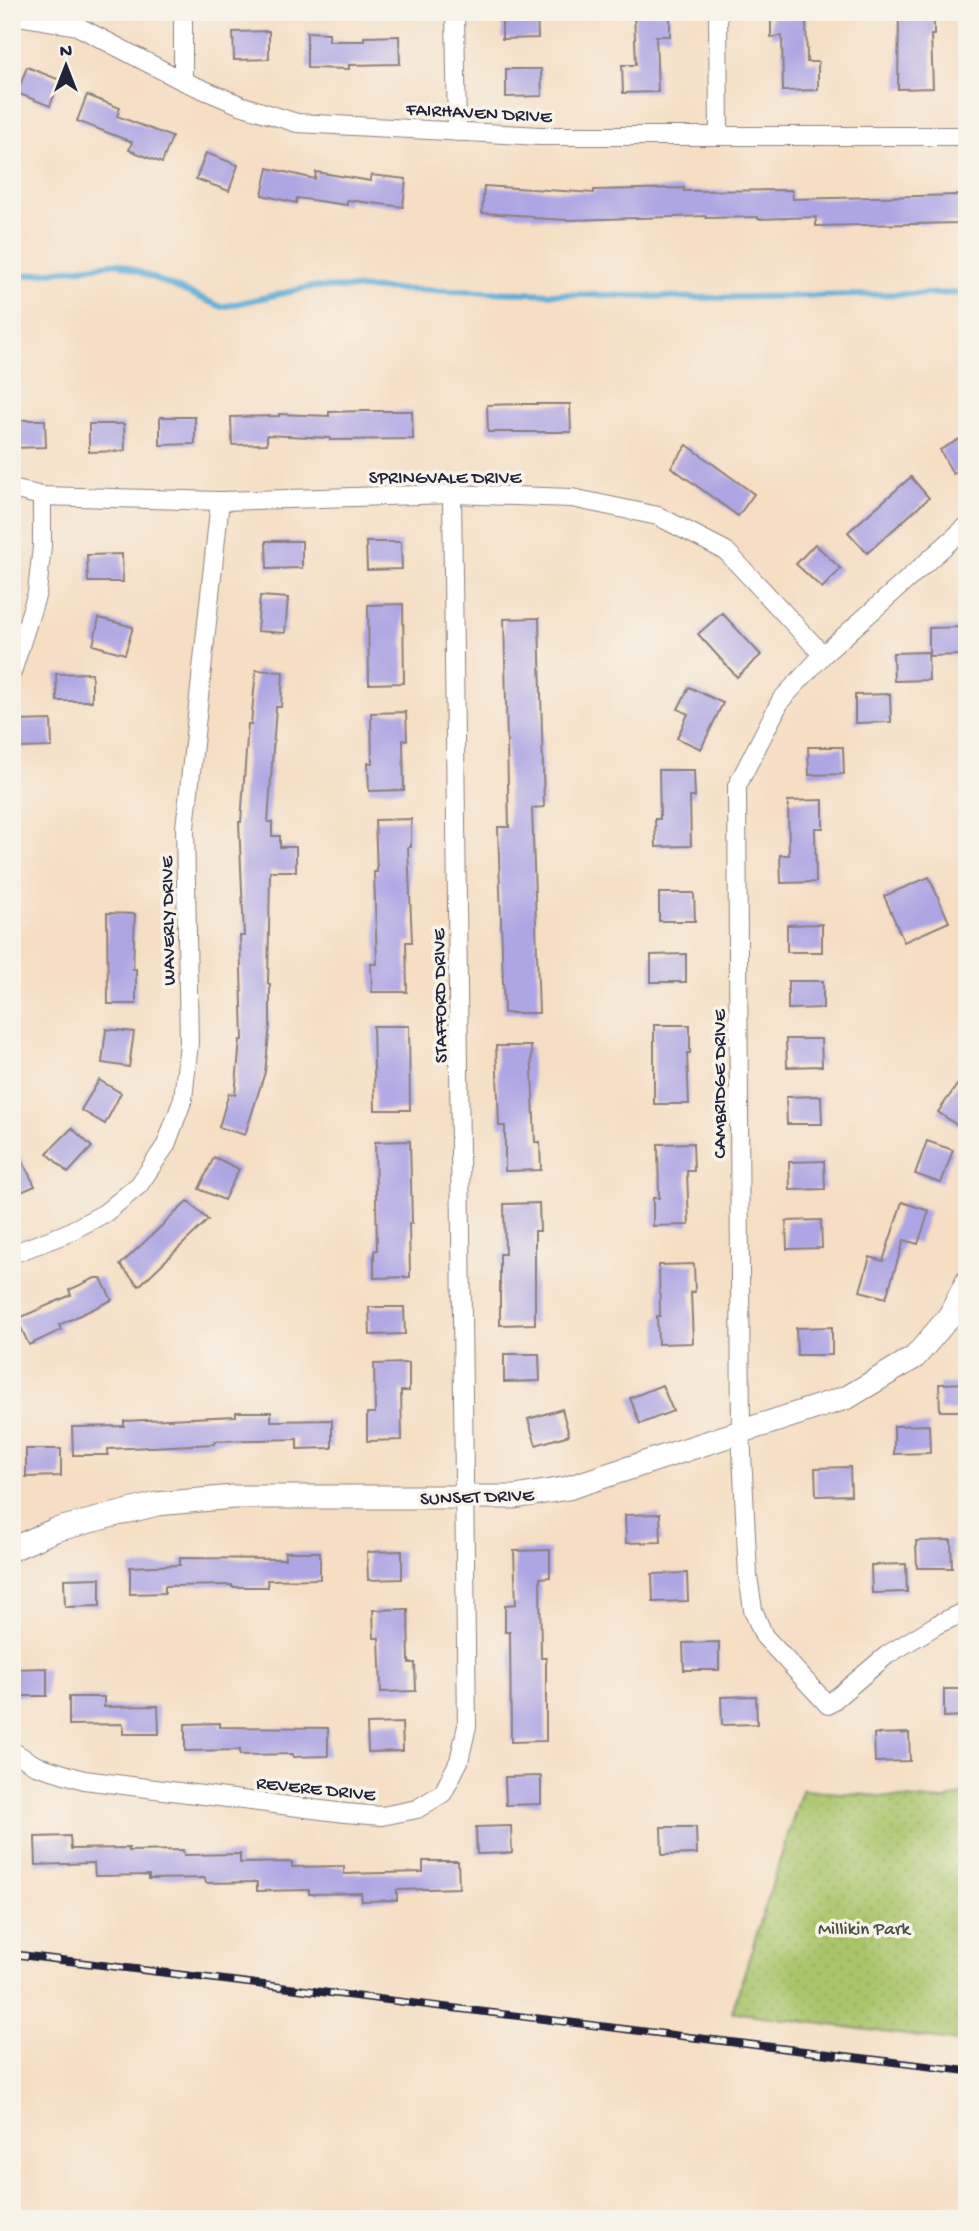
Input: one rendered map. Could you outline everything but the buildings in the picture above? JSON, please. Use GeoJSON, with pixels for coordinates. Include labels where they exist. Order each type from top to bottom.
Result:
{"type":"FeatureCollection","features":[{"type":"Feature","properties":{"kind":"street"},"geometry":{"type":"LineString","coordinates":[[183,12],[183,81]]}},
{"type":"Feature","properties":{"kind":"street"},"geometry":{"type":"LineString","coordinates":[[454,12],[457,132]]}},
{"type":"Feature","properties":{"kind":"street"},"geometry":{"type":"LineString","coordinates":[[718,12],[719,135]]}},
{"type":"Feature","properties":{"kind":"street","name":"FAIRHAVEN DRIVE"},"geometry":{"type":"LineString","coordinates":[[12,15],[77,26],[183,81],[240,105],[297,123],[540,136],[967,136]]}},
{"type":"Feature","properties":{"kind":"street","name":"SPRINGVALE DRIVE"},"geometry":{"type":"LineString","coordinates":[[12,489],[42,496],[220,501],[452,494],[572,498],[658,516],[726,551],[824,655]]}},
{"type":"Feature","properties":{"kind":"street","name":"STAFFORD DRIVE"},"geometry":{"type":"LineString","coordinates":[[452,494],[465,1498]]}},
{"type":"Feature","properties":{"kind":"street"},"geometry":{"type":"LineString","coordinates":[[12,672],[37,593],[42,546],[42,496]]}},
{"type":"Feature","properties":{"kind":"street","name":"WAVERLY DRIVE"},"geometry":{"type":"LineString","coordinates":[[12,1254],[65,1234],[105,1213],[139,1185],[166,1145],[183,1099],[189,1043],[185,828],[220,501]]}},
{"type":"Feature","properties":{"kind":"street","name":"CAMBRIDGE DRIVE"},"geometry":{"type":"LineString","coordinates":[[967,526],[824,655],[781,700],[737,786],[741,1433],[748,1576],[753,1610],[764,1636],[828,1705],[887,1655],[967,1611]]}},
{"type":"Feature","properties":{"kind":"street","name":"SUNSET DRIVE"},"geometry":{"type":"LineString","coordinates":[[12,1549],[55,1530],[157,1504],[233,1497],[515,1497],[568,1488],[848,1397],[915,1357],[948,1317],[967,1282]]}},
{"type":"Feature","properties":{"kind":"street","name":"REVERE DRIVE"},"geometry":{"type":"LineString","coordinates":[[12,1751],[35,1766],[84,1780],[345,1814],[382,1816],[417,1809],[443,1793],[459,1761],[467,1727],[465,1498]]}},
{"type":"Feature","properties":{"kind":"green space","name":"Millikin Park"},"geometry":{"type":"Polygon","coordinates":[[[802,1790],[943,1801],[967,1792],[967,2043],[732,2012],[802,1790]]]}},
{"type":"Feature","properties":{"kind":"waterway"},"geometry":{"type":"LineString","coordinates":[[12,277],[118,263],[222,307],[311,287],[698,298],[967,293]]}},
{"type":"Feature","properties":{"kind":"railway"},"geometry":{"type":"LineString","coordinates":[[12,1954],[967,2071]]}}]}
